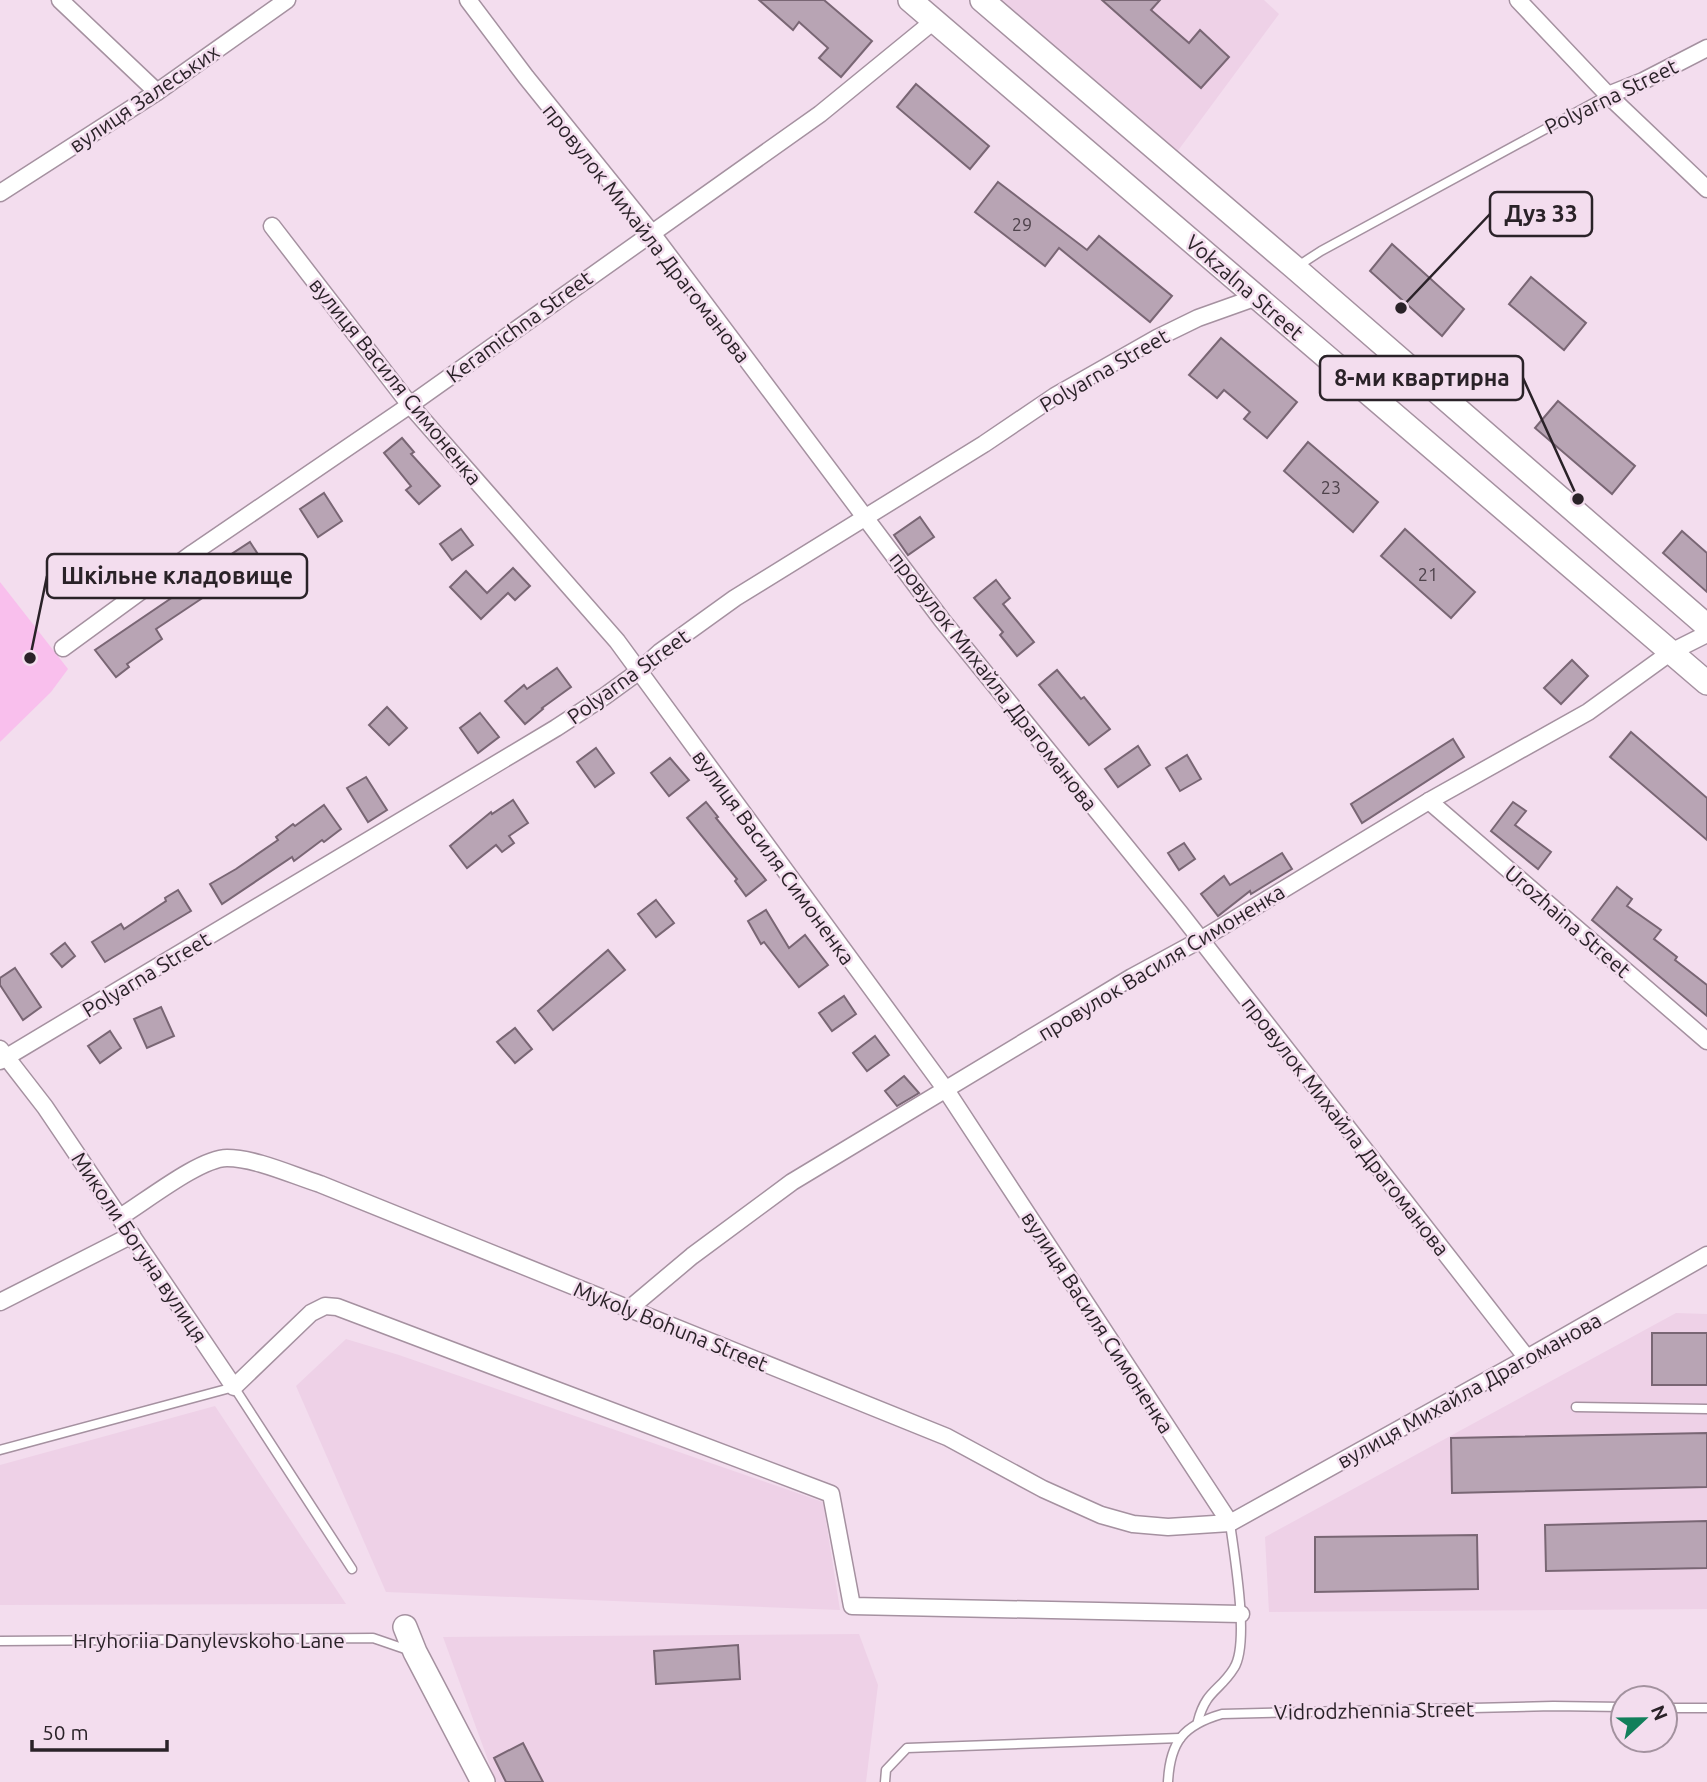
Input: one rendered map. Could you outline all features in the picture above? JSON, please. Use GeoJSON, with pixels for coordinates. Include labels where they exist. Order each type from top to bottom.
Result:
{"type":"FeatureCollection","features":[{"type":"Feature","properties":{"kind":"street"},"geometry":{"type":"LineString","coordinates":[[60,0],[157,92]]}},
{"type":"Feature","properties":{"kind":"street","name":"вулиця Залеських"},"geometry":{"type":"LineString","coordinates":[[0,193],[157,92],[287,0]]}},
{"type":"Feature","properties":{"kind":"street","name":"провулок Михайла Драгоманова"},"geometry":{"type":"LineString","coordinates":[[468,0],[526,77],[651,232],[942,620],[1200,940],[1527,1358]]}},
{"type":"Feature","properties":{"kind":"street","name":"Vokzalna Street"},"geometry":{"type":"LineString","coordinates":[[910,0],[1707,683]]}},
{"type":"Feature","properties":{"kind":"street"},"geometry":{"type":"LineString","coordinates":[[982,0],[1707,626]]}},
{"type":"Feature","properties":{"kind":"street"},"geometry":{"type":"LineString","coordinates":[[1518,0],[1608,95],[1707,189]]}},
{"type":"Feature","properties":{"kind":"street","name":"Keramichna Street"},"geometry":{"type":"LineString","coordinates":[[63,648],[193,553],[410,405],[820,114],[935,20]]}},
{"type":"Feature","properties":{"kind":"street","name":"Polyarna Street"},"geometry":{"type":"LineString","coordinates":[[1608,95],[1643,81],[1707,48]]}},
{"type":"Feature","properties":{"kind":"street","name":"вулиця Василя Симоненка"},"geometry":{"type":"LineString","coordinates":[[272,226],[410,405],[600,621],[638,672],[946,1090],[1230,1523]]}},
{"type":"Feature","properties":{"kind":"street","name":"Polyarna Street"},"geometry":{"type":"LineString","coordinates":[[2,1056],[556,728],[638,672],[660,652],[735,598],[1136,348],[1198,318],[1257,297]]}},
{"type":"Feature","properties":{"kind":"street","name":"провулок Василя Симоненка"},"geometry":{"type":"LineString","coordinates":[[629,1309],[692,1256],[792,1182],[1132,977],[1200,940],[1429,802],[1588,712],[1671,652],[1707,634]]}},
{"type":"Feature","properties":{"kind":"street","name":"Urozhaina Street"},"geometry":{"type":"LineString","coordinates":[[1429,802],[1707,1041]]}},
{"type":"Feature","properties":{"kind":"street"},"geometry":{"type":"LineString","coordinates":[[2,1056],[45,1107],[120,1217]]}},
{"type":"Feature","properties":{"kind":"street","name":"Mykoly Bohuna Street"},"geometry":{"type":"LineString","coordinates":[[120,1217],[189,1172],[214,1160],[244,1160],[320,1184],[947,1437],[1043,1489],[1101,1515],[1133,1524],[1168,1527],[1230,1523]]}},
{"type":"Feature","properties":{"kind":"street","name":"Миколи Богуна вулиця"},"geometry":{"type":"LineString","coordinates":[[120,1217],[234,1387]]}},
{"type":"Feature","properties":{"kind":"street"},"geometry":{"type":"LineString","coordinates":[[0,1302],[132,1235]]}},
{"type":"Feature","properties":{"kind":"street","name":"вулиця Михайла Драгоманова"},"geometry":{"type":"LineString","coordinates":[[1230,1523],[1707,1255]]}},
{"type":"Feature","properties":{"kind":"street"},"geometry":{"type":"LineString","coordinates":[[234,1387],[311,1313],[325,1306],[337,1307],[831,1494],[852,1606],[1241,1614]]}},
{"type":"Feature","properties":{"kind":"street"},"geometry":{"type":"LineString","coordinates":[[405,1627],[415,1652],[483,1782]]}},
{"type":"Feature","properties":{"kind":"lane","name":"Polyarna Street"},"geometry":{"type":"LineString","coordinates":[[1295,268],[1333,244],[1608,95]]}},
{"type":"Feature","properties":{"kind":"lane"},"geometry":{"type":"LineString","coordinates":[[0,1450],[234,1387],[352,1569]]}},
{"type":"Feature","properties":{"kind":"lane"},"geometry":{"type":"LineString","coordinates":[[1576,1407],[1707,1409]]}},
{"type":"Feature","properties":{"kind":"lane"},"geometry":{"type":"LineString","coordinates":[[1168,1782],[1169,1764],[1180,1738],[1198,1721],[1203,1702],[1236,1667],[1242,1632],[1230,1523]]}},
{"type":"Feature","properties":{"kind":"lane","name":"Hryhoriia Danylevskoho Lane"},"geometry":{"type":"LineString","coordinates":[[0,1641],[373,1638],[415,1652]]}},
{"type":"Feature","properties":{"kind":"lane","name":"Vidrodzhennia Street"},"geometry":{"type":"LineString","coordinates":[[1198,1721],[1222,1714],[1609,1707]]}},
{"type":"Feature","properties":{"kind":"lane"},"geometry":{"type":"LineString","coordinates":[[1679,1708],[1707,1708]]}},
{"type":"Feature","properties":{"kind":"lane"},"geometry":{"type":"LineString","coordinates":[[885,1782],[886,1770],[907,1748],[1180,1738]]}},
{"type":"Feature","properties":{"kind":"shaded area"},"geometry":{"type":"Polygon","coordinates":[[[996,0],[1264,0],[1279,14],[1174,156],[996,0]]]}},
{"type":"Feature","properties":{"kind":"shaded area"},"geometry":{"type":"Polygon","coordinates":[[[0,582],[68,669],[51,692],[0,742],[0,582]]]}},
{"type":"Feature","properties":{"kind":"shaded area"},"geometry":{"type":"Polygon","coordinates":[[[1676,1313],[1707,1314],[1707,1609],[1269,1612],[1265,1537],[1676,1313]]]}},
{"type":"Feature","properties":{"kind":"shaded area"},"geometry":{"type":"Polygon","coordinates":[[[346,1339],[823,1502],[840,1610],[386,1592],[296,1386],[346,1339]]]}},
{"type":"Feature","properties":{"kind":"shaded area"},"geometry":{"type":"Polygon","coordinates":[[[215,1406],[346,1604],[0,1605],[0,1465],[215,1406]]]}},
{"type":"Feature","properties":{"kind":"shaded area"},"geometry":{"type":"Polygon","coordinates":[[[859,1634],[878,1685],[866,1782],[496,1782],[443,1637],[859,1634]]]}},
{"type":"Feature","properties":{"kind":"building"},"geometry":{"type":"Polygon","coordinates":[[[759,0],[824,0],[872,41],[841,77],[819,58],[828,48],[799,22],[793,30],[759,0]]]}},
{"type":"Feature","properties":{"kind":"building"},"geometry":{"type":"Polygon","coordinates":[[[1102,0],[1160,0],[1151,10],[1189,43],[1200,30],[1229,57],[1201,88],[1102,0]]]}},
{"type":"Feature","properties":{"kind":"building"},"geometry":{"type":"Polygon","coordinates":[[[916,84],[989,146],[970,169],[897,107],[916,84]]]}},
{"type":"Feature","properties":{"kind":"building"},"geometry":{"type":"Polygon","coordinates":[[[998,182],[1087,250],[1099,236],[1172,296],[1150,322],[1059,248],[1045,266],[975,212],[998,182]]]}},
{"type":"Feature","properties":{"kind":"building"},"geometry":{"type":"Polygon","coordinates":[[[1392,244],[1464,309],[1442,336],[1370,271],[1392,244]]]}},
{"type":"Feature","properties":{"kind":"building"},"geometry":{"type":"Polygon","coordinates":[[[1531,277],[1586,323],[1564,350],[1509,304],[1531,277]]]}},
{"type":"Feature","properties":{"kind":"building"},"geometry":{"type":"Polygon","coordinates":[[[1221,338],[1297,402],[1267,438],[1244,419],[1250,412],[1224,390],[1217,398],[1189,375],[1221,338]]]}},
{"type":"Feature","properties":{"kind":"building"},"geometry":{"type":"Polygon","coordinates":[[[1558,401],[1635,466],[1612,494],[1535,428],[1558,401]]]}},
{"type":"Feature","properties":{"kind":"building"},"geometry":{"type":"Polygon","coordinates":[[[402,438],[414,452],[411,454],[440,486],[419,504],[406,490],[411,486],[384,453],[402,438]]]}},
{"type":"Feature","properties":{"kind":"building"},"geometry":{"type":"Polygon","coordinates":[[[1308,442],[1378,502],[1353,532],[1284,471],[1308,442]]]}},
{"type":"Feature","properties":{"kind":"building"},"geometry":{"type":"Polygon","coordinates":[[[324,493],[342,521],[318,537],[300,509],[324,493]]]}},
{"type":"Feature","properties":{"kind":"building"},"geometry":{"type":"Polygon","coordinates":[[[920,517],[934,537],[908,555],[894,535],[920,517]]]}},
{"type":"Feature","properties":{"kind":"building"},"geometry":{"type":"Polygon","coordinates":[[[461,529],[473,545],[452,560],[440,544],[461,529]]]}},
{"type":"Feature","properties":{"kind":"building"},"geometry":{"type":"Polygon","coordinates":[[[1405,529],[1475,592],[1451,618],[1381,556],[1405,529]]]}},
{"type":"Feature","properties":{"kind":"building"},"geometry":{"type":"Polygon","coordinates":[[[1682,531],[1707,553],[1707,592],[1663,553],[1682,531]]]}},
{"type":"Feature","properties":{"kind":"building"},"geometry":{"type":"Polygon","coordinates":[[[250,542],[261,559],[228,582],[229,584],[156,629],[162,639],[127,664],[129,667],[116,677],[95,650],[195,582],[193,579],[250,542]]]}},
{"type":"Feature","properties":{"kind":"building"},"geometry":{"type":"Polygon","coordinates":[[[513,568],[530,586],[515,600],[508,593],[481,619],[450,587],[466,571],[487,593],[513,568]]]}},
{"type":"Feature","properties":{"kind":"building"},"geometry":{"type":"Polygon","coordinates":[[[996,580],[1010,598],[1003,604],[1034,642],[1017,656],[1000,635],[1003,632],[974,598],[996,580]]]}},
{"type":"Feature","properties":{"kind":"building"},"geometry":{"type":"Polygon","coordinates":[[[1572,660],[1588,676],[1561,704],[1544,688],[1572,660]]]}},
{"type":"Feature","properties":{"kind":"building"},"geometry":{"type":"Polygon","coordinates":[[[557,668],[571,687],[525,724],[505,701],[524,685],[527,689],[557,668]]]}},
{"type":"Feature","properties":{"kind":"building"},"geometry":{"type":"Polygon","coordinates":[[[1057,670],[1110,729],[1089,745],[1039,685],[1057,670]]]}},
{"type":"Feature","properties":{"kind":"building"},"geometry":{"type":"Polygon","coordinates":[[[387,707],[407,728],[389,745],[369,725],[387,707]]]}},
{"type":"Feature","properties":{"kind":"building"},"geometry":{"type":"Polygon","coordinates":[[[480,713],[499,737],[478,753],[460,728],[480,713]]]}},
{"type":"Feature","properties":{"kind":"building"},"geometry":{"type":"Polygon","coordinates":[[[1631,732],[1707,798],[1707,840],[1610,757],[1631,732]]]}},
{"type":"Feature","properties":{"kind":"building"},"geometry":{"type":"Polygon","coordinates":[[[1453,739],[1464,757],[1362,823],[1351,804],[1453,739]]]}},
{"type":"Feature","properties":{"kind":"building"},"geometry":{"type":"Polygon","coordinates":[[[1138,746],[1150,765],[1118,787],[1105,769],[1138,746]]]}},
{"type":"Feature","properties":{"kind":"building"},"geometry":{"type":"Polygon","coordinates":[[[596,748],[614,773],[595,787],[577,762],[596,748]]]}},
{"type":"Feature","properties":{"kind":"building"},"geometry":{"type":"Polygon","coordinates":[[[1187,755],[1201,779],[1180,791],[1166,768],[1187,755]]]}},
{"type":"Feature","properties":{"kind":"building"},"geometry":{"type":"Polygon","coordinates":[[[670,758],[689,780],[669,796],[651,773],[670,758]]]}},
{"type":"Feature","properties":{"kind":"building"},"geometry":{"type":"Polygon","coordinates":[[[366,777],[387,810],[368,822],[347,788],[366,777]]]}},
{"type":"Feature","properties":{"kind":"building"},"geometry":{"type":"Polygon","coordinates":[[[513,800],[528,823],[509,836],[514,843],[502,852],[496,845],[467,868],[450,846],[491,812],[492,814],[513,800]]]}},
{"type":"Feature","properties":{"kind":"building"},"geometry":{"type":"Polygon","coordinates":[[[706,802],[766,880],[746,896],[735,881],[737,879],[687,818],[706,802]]]}},
{"type":"Feature","properties":{"kind":"building"},"geometry":{"type":"Polygon","coordinates":[[[1513,802],[1526,811],[1515,825],[1551,852],[1538,869],[1491,831],[1513,802]]]}},
{"type":"Feature","properties":{"kind":"building"},"geometry":{"type":"Polygon","coordinates":[[[324,805],[341,829],[294,861],[292,857],[222,904],[210,884],[278,840],[276,837],[293,824],[295,826],[324,805]]]}},
{"type":"Feature","properties":{"kind":"building"},"geometry":{"type":"Polygon","coordinates":[[[1184,843],[1195,859],[1179,870],[1168,853],[1184,843]]]}},
{"type":"Feature","properties":{"kind":"building"},"geometry":{"type":"Polygon","coordinates":[[[1282,853],[1292,869],[1251,894],[1250,891],[1218,916],[1201,894],[1224,876],[1230,885],[1282,853]]]}},
{"type":"Feature","properties":{"kind":"building"},"geometry":{"type":"Polygon","coordinates":[[[1617,887],[1632,899],[1627,906],[1661,930],[1654,939],[1707,985],[1707,1016],[1592,920],[1617,887]]]}},
{"type":"Feature","properties":{"kind":"building"},"geometry":{"type":"Polygon","coordinates":[[[178,890],[191,911],[105,962],[92,942],[121,924],[124,929],[178,890]]]}},
{"type":"Feature","properties":{"kind":"building"},"geometry":{"type":"Polygon","coordinates":[[[656,900],[674,923],[656,937],[638,914],[656,900]]]}},
{"type":"Feature","properties":{"kind":"building"},"geometry":{"type":"Polygon","coordinates":[[[766,910],[789,948],[805,935],[828,965],[799,987],[764,942],[761,944],[748,921],[766,910]]]}},
{"type":"Feature","properties":{"kind":"building"},"geometry":{"type":"Polygon","coordinates":[[[65,943],[75,956],[62,967],[51,954],[65,943]]]}},
{"type":"Feature","properties":{"kind":"building"},"geometry":{"type":"Polygon","coordinates":[[[608,950],[625,970],[553,1030],[538,1011],[608,950]]]}},
{"type":"Feature","properties":{"kind":"building"},"geometry":{"type":"Polygon","coordinates":[[[15,968],[41,1007],[23,1020],[0,985],[0,978],[15,968]]]}},
{"type":"Feature","properties":{"kind":"building"},"geometry":{"type":"Polygon","coordinates":[[[844,996],[856,1014],[832,1031],[819,1013],[844,996]]]}},
{"type":"Feature","properties":{"kind":"building"},"geometry":{"type":"Polygon","coordinates":[[[161,1007],[174,1036],[147,1048],[134,1019],[161,1007]]]}},
{"type":"Feature","properties":{"kind":"building"},"geometry":{"type":"Polygon","coordinates":[[[515,1028],[532,1049],[515,1063],[497,1042],[515,1028]]]}},
{"type":"Feature","properties":{"kind":"building"},"geometry":{"type":"Polygon","coordinates":[[[110,1031],[121,1048],[100,1063],[88,1046],[110,1031]]]}},
{"type":"Feature","properties":{"kind":"building"},"geometry":{"type":"Polygon","coordinates":[[[875,1036],[889,1055],[867,1071],[853,1053],[875,1036]]]}},
{"type":"Feature","properties":{"kind":"building"},"geometry":{"type":"Polygon","coordinates":[[[904,1076],[919,1093],[897,1106],[885,1091],[904,1076]]]}},
{"type":"Feature","properties":{"kind":"building"},"geometry":{"type":"Polygon","coordinates":[[[1652,1333],[1707,1333],[1707,1385],[1652,1385],[1652,1333]]]}},
{"type":"Feature","properties":{"kind":"building"},"geometry":{"type":"Polygon","coordinates":[[[1707,1433],[1707,1487],[1452,1493],[1451,1438],[1707,1433]]]}},
{"type":"Feature","properties":{"kind":"building"},"geometry":{"type":"Polygon","coordinates":[[[1707,1521],[1707,1568],[1546,1571],[1545,1525],[1707,1521]]]}},
{"type":"Feature","properties":{"kind":"building"},"geometry":{"type":"Polygon","coordinates":[[[1477,1535],[1478,1589],[1315,1592],[1315,1537],[1477,1535]]]}},
{"type":"Feature","properties":{"kind":"building"},"geometry":{"type":"Polygon","coordinates":[[[738,1645],[740,1679],[656,1684],[654,1651],[738,1645]]]}},
{"type":"Feature","properties":{"kind":"building"},"geometry":{"type":"Polygon","coordinates":[[[523,1743],[543,1782],[506,1782],[494,1758],[523,1743]]]}},
{"type":"Feature","properties":{"kind":"place","name":"Дуз 33"},"geometry":{"type":"Point","coordinates":[1401,308]}},
{"type":"Feature","properties":{"kind":"place","name":"8-ми квартирна"},"geometry":{"type":"Point","coordinates":[1578,499]}},
{"type":"Feature","properties":{"kind":"place","name":"Шкільне кладовище"},"geometry":{"type":"Point","coordinates":[30,658]}}]}
